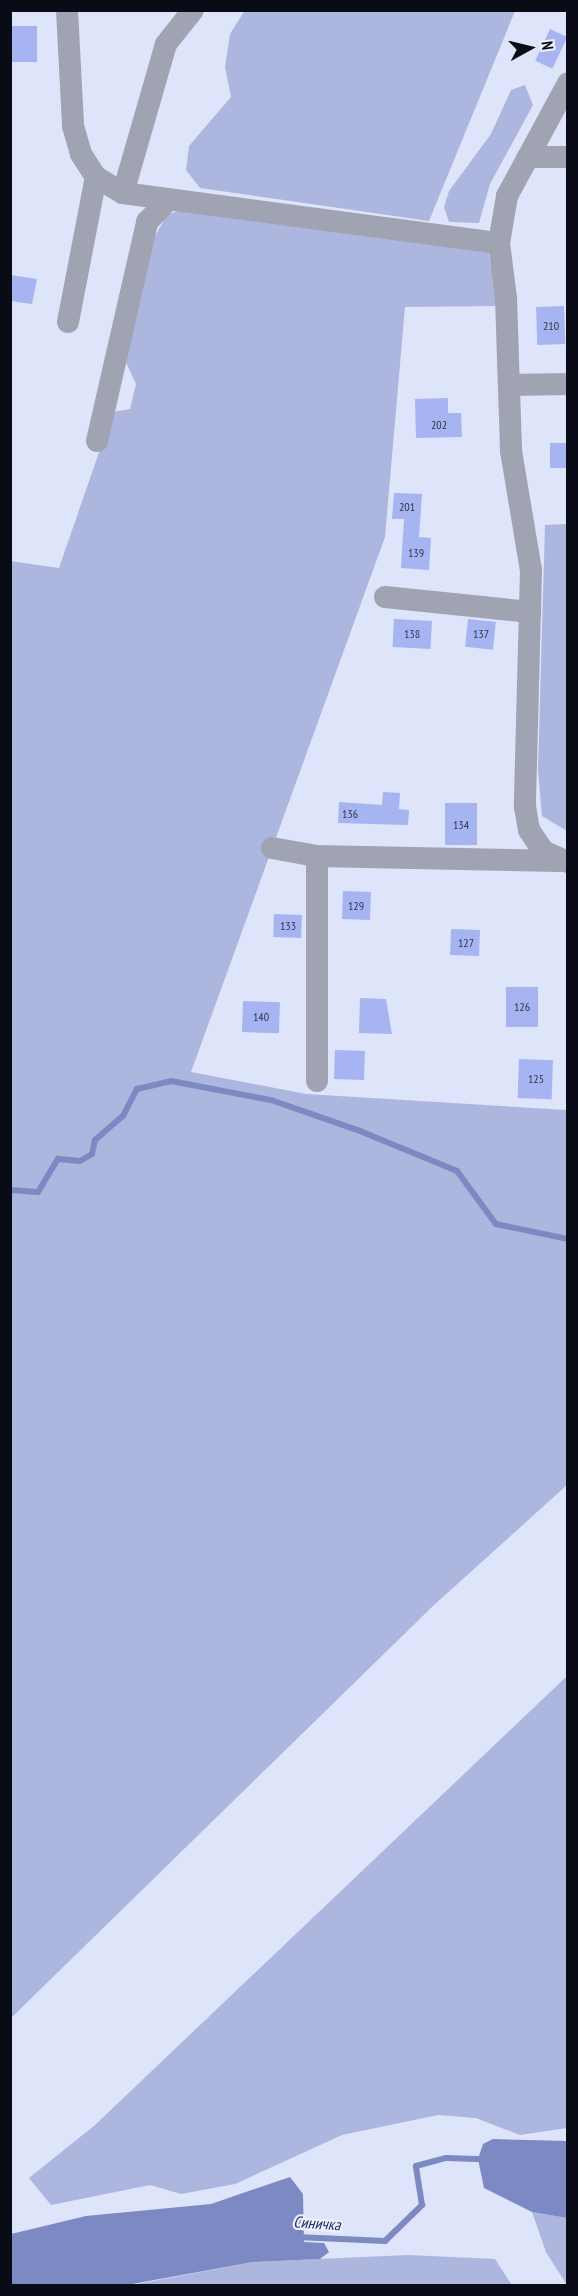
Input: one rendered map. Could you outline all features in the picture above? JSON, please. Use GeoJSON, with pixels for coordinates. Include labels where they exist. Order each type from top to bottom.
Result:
{"type":"FeatureCollection","features":[{"type":"Feature","properties":{"kind":"street"},"geometry":{"type":"LineString","coordinates":[[67,10],[73,126],[81,154],[96,177],[123,193],[167,201],[499,243]]}},
{"type":"Feature","properties":{"kind":"street"},"geometry":{"type":"LineString","coordinates":[[123,193],[166,44],[193,10]]}},
{"type":"Feature","properties":{"kind":"street"},"geometry":{"type":"LineString","coordinates":[[566,861],[543,851],[529,830],[525,807],[530,536],[512,451],[499,243],[507,196],[567,83]]}},
{"type":"Feature","properties":{"kind":"street"},"geometry":{"type":"LineString","coordinates":[[528,157],[567,157]]}},
{"type":"Feature","properties":{"kind":"street"},"geometry":{"type":"LineString","coordinates":[[68,322],[96,177]]}},
{"type":"Feature","properties":{"kind":"street"},"geometry":{"type":"LineString","coordinates":[[97,441],[147,222],[167,201]]}},
{"type":"Feature","properties":{"kind":"street"},"geometry":{"type":"LineString","coordinates":[[509,385],[567,384]]}},
{"type":"Feature","properties":{"kind":"street"},"geometry":{"type":"LineString","coordinates":[[385,597],[530,612]]}},
{"type":"Feature","properties":{"kind":"street"},"geometry":{"type":"LineString","coordinates":[[272,848],[317,856],[566,861]]}},
{"type":"Feature","properties":{"kind":"street"},"geometry":{"type":"LineString","coordinates":[[317,856],[317,1081]]}},
{"type":"Feature","properties":{"kind":"shaded area"},"geometry":{"type":"Polygon","coordinates":[[[245,10],[515,11],[429,221],[200,188],[186,170],[189,146],[231,97],[225,67],[230,34],[245,10]]]}},
{"type":"Feature","properties":{"kind":"shaded area"},"geometry":{"type":"Polygon","coordinates":[[[525,85],[533,105],[490,184],[479,223],[449,222],[444,207],[449,191],[491,134],[511,90],[525,85]]]}},
{"type":"Feature","properties":{"kind":"shaded area"},"geometry":{"type":"Polygon","coordinates":[[[182,209],[488,249],[498,306],[405,307],[385,537],[191,1072],[306,1094],[566,1110],[567,1485],[434,1605],[11,2018],[10,561],[59,568],[113,412],[130,409],[136,384],[125,360],[154,238],[167,215],[182,209]]]}},
{"type":"Feature","properties":{"kind":"shaded area"},"geometry":{"type":"Polygon","coordinates":[[[568,524],[567,831],[542,816],[538,770],[545,525],[568,524]]]}},
{"type":"Feature","properties":{"kind":"shaded area"},"geometry":{"type":"Polygon","coordinates":[[[567,1676],[567,2128],[520,2135],[476,2118],[438,2115],[342,2135],[235,2184],[181,2194],[150,2185],[51,2205],[29,2178],[95,2125],[567,1676]]]}},
{"type":"Feature","properties":{"kind":"shaded area"},"geometry":{"type":"Polygon","coordinates":[[[493,2139],[567,2141],[567,2218],[532,2212],[484,2188],[478,2159],[483,2144],[493,2139]]]}},
{"type":"Feature","properties":{"kind":"shaded area"},"geometry":{"type":"Polygon","coordinates":[[[290,2177],[303,2194],[304,2242],[324,2243],[329,2252],[320,2259],[253,2262],[127,2285],[11,2285],[11,2234],[86,2216],[211,2204],[290,2177]]]}},
{"type":"Feature","properties":{"kind":"shaded area"},"geometry":{"type":"Polygon","coordinates":[[[532,2212],[567,2218],[567,2285],[546,2252],[532,2212]]]}},
{"type":"Feature","properties":{"kind":"shaded area"},"geometry":{"type":"Polygon","coordinates":[[[408,2255],[495,2259],[512,2285],[127,2286],[253,2262],[408,2255]]]}},
{"type":"Feature","properties":{"kind":"building"},"geometry":{"type":"Polygon","coordinates":[[[10,26],[37,26],[37,62],[10,62],[10,26]]]}},
{"type":"Feature","properties":{"kind":"building"},"geometry":{"type":"Polygon","coordinates":[[[550,29],[567,37],[552,69],[535,61],[550,29]]]}},
{"type":"Feature","properties":{"kind":"building"},"geometry":{"type":"Polygon","coordinates":[[[10,275],[37,279],[32,304],[10,301],[10,275]]]}},
{"type":"Feature","properties":{"kind":"building"},"geometry":{"type":"Polygon","coordinates":[[[564,306],[565,344],[537,345],[536,307],[564,306]]]}},
{"type":"Feature","properties":{"kind":"building"},"geometry":{"type":"Polygon","coordinates":[[[448,398],[448,413],[461,413],[462,437],[416,438],[415,399],[448,398]]]}},
{"type":"Feature","properties":{"kind":"building"},"geometry":{"type":"Polygon","coordinates":[[[550,443],[567,443],[567,468],[550,468],[550,443]]]}},
{"type":"Feature","properties":{"kind":"building"},"geometry":{"type":"Polygon","coordinates":[[[394,493],[422,494],[419,537],[431,538],[429,570],[401,568],[404,519],[392,519],[394,493]]]}},
{"type":"Feature","properties":{"kind":"building"},"geometry":{"type":"Polygon","coordinates":[[[394,619],[432,621],[430,649],[393,647],[394,619]]]}},
{"type":"Feature","properties":{"kind":"building"},"geometry":{"type":"Polygon","coordinates":[[[468,619],[496,622],[493,650],[465,647],[468,619]]]}},
{"type":"Feature","properties":{"kind":"building"},"geometry":{"type":"Polygon","coordinates":[[[383,792],[400,793],[399,809],[409,810],[408,825],[338,823],[339,802],[382,805],[383,792]]]}},
{"type":"Feature","properties":{"kind":"building"},"geometry":{"type":"Polygon","coordinates":[[[445,803],[477,803],[477,845],[445,845],[445,803]]]}},
{"type":"Feature","properties":{"kind":"building"},"geometry":{"type":"Polygon","coordinates":[[[343,891],[371,892],[370,920],[342,919],[343,891]]]}},
{"type":"Feature","properties":{"kind":"building"},"geometry":{"type":"Polygon","coordinates":[[[274,914],[302,915],[301,938],[273,937],[274,914]]]}},
{"type":"Feature","properties":{"kind":"building"},"geometry":{"type":"Polygon","coordinates":[[[451,929],[480,930],[479,956],[450,955],[451,929]]]}},
{"type":"Feature","properties":{"kind":"building"},"geometry":{"type":"Polygon","coordinates":[[[506,987],[538,987],[538,1027],[506,1027],[506,987]]]}},
{"type":"Feature","properties":{"kind":"building"},"geometry":{"type":"Polygon","coordinates":[[[360,998],[386,999],[392,1034],[359,1033],[360,998]]]}},
{"type":"Feature","properties":{"kind":"building"},"geometry":{"type":"Polygon","coordinates":[[[243,1001],[280,1002],[279,1033],[242,1032],[243,1001]]]}},
{"type":"Feature","properties":{"kind":"building"},"geometry":{"type":"Polygon","coordinates":[[[335,1050],[365,1051],[364,1080],[334,1079],[335,1050]]]}},
{"type":"Feature","properties":{"kind":"building"},"geometry":{"type":"Polygon","coordinates":[[[519,1059],[553,1060],[552,1099],[518,1098],[519,1059]]]}},
{"type":"Feature","properties":{"kind":"waterway"},"geometry":{"type":"LineString","coordinates":[[10,1190],[38,1192],[58,1159],[80,1161],[92,1154],[95,1140],[123,1116],[137,1089],[171,1081],[271,1100],[360,1131],[457,1171],[496,1224],[568,1239]]}},
{"type":"Feature","properties":{"kind":"waterway","name":"Синичка"},"geometry":{"type":"LineString","coordinates":[[297,2237],[385,2241],[422,2205],[416,2166],[446,2158],[484,2159]]}}]}
